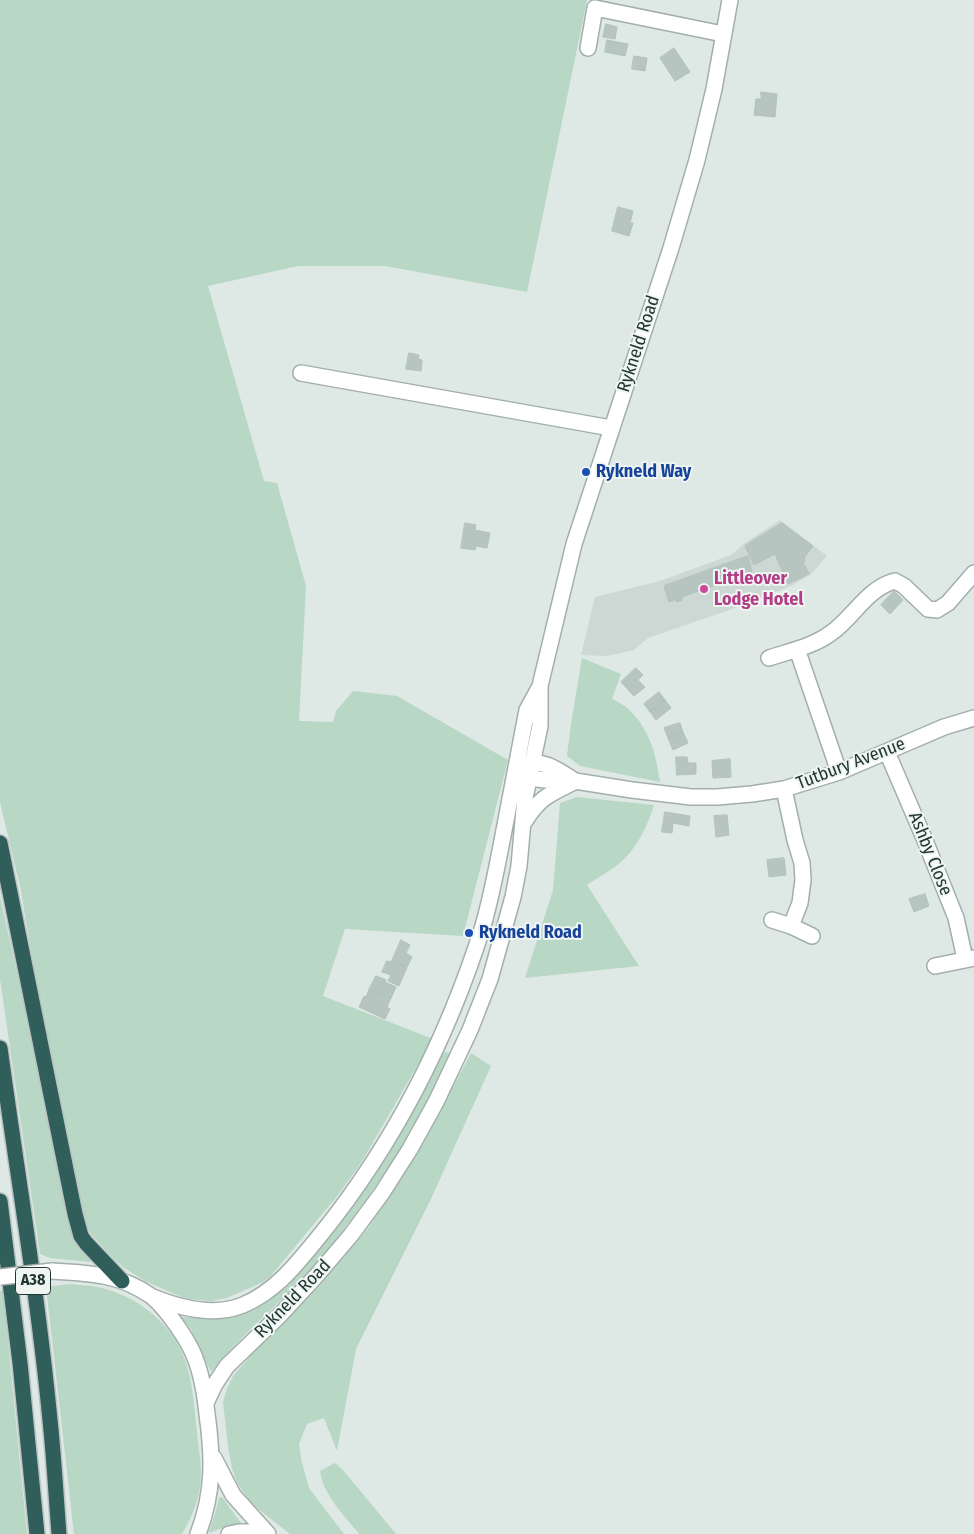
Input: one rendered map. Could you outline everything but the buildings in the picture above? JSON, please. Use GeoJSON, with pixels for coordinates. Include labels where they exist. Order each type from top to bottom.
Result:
{"type":"FeatureCollection","features":[{"type":"Feature","properties":{"kind":"highway"},"geometry":{"type":"LineString","coordinates":[[0,843],[75,1214],[86,1243],[122,1281]]}},
{"type":"Feature","properties":{"kind":"highway","name":"A38"},"geometry":{"type":"LineString","coordinates":[[0,1048],[34,1287],[50,1420],[59,1534]]}},
{"type":"Feature","properties":{"kind":"highway","name":"A38"},"geometry":{"type":"LineString","coordinates":[[0,1201],[20,1363],[37,1534]]}},
{"type":"Feature","properties":{"kind":"street","name":"Rykneld Road"},"geometry":{"type":"LineString","coordinates":[[206,1403],[215,1384],[227,1366],[301,1293],[345,1242],[382,1193],[410,1149],[453,1067],[490,979],[513,897],[524,822],[525,798],[540,726],[540,686],[574,544],[671,248],[697,160],[714,89],[730,0]]}},
{"type":"Feature","properties":{"kind":"street"},"geometry":{"type":"LineString","coordinates":[[588,48],[595,8],[723,34]]}},
{"type":"Feature","properties":{"kind":"street"},"geometry":{"type":"LineString","coordinates":[[300,374],[611,428]]}},
{"type":"Feature","properties":{"kind":"street"},"geometry":{"type":"LineString","coordinates":[[769,658],[798,648],[831,633],[885,584],[895,581],[904,586],[928,609],[936,610],[948,603],[974,572]]}},
{"type":"Feature","properties":{"kind":"street"},"geometry":{"type":"LineString","coordinates":[[798,648],[839,772]]}},
{"type":"Feature","properties":{"kind":"street","name":"Rykneld Road"},"geometry":{"type":"LineString","coordinates":[[152,1297],[182,1308],[210,1310],[232,1308],[256,1299],[273,1287],[293,1267],[336,1215],[364,1177],[390,1136],[430,1061],[462,988],[494,886],[526,710],[540,686]]}},
{"type":"Feature","properties":{"kind":"street","name":"Tutbury Avenue"},"geometry":{"type":"LineString","coordinates":[[530,778],[575,781],[691,797],[752,794],[784,788],[839,772],[944,727],[974,718]]}},
{"type":"Feature","properties":{"kind":"street","name":"Ashby Close"},"geometry":{"type":"LineString","coordinates":[[888,752],[956,918],[970,958],[935,966]]}},
{"type":"Feature","properties":{"kind":"street"},"geometry":{"type":"LineString","coordinates":[[516,768],[533,762]]}},
{"type":"Feature","properties":{"kind":"street","name":"Tutbury Avenue"},"geometry":{"type":"LineString","coordinates":[[533,762],[552,766],[575,781]]}},
{"type":"Feature","properties":{"kind":"street"},"geometry":{"type":"LineString","coordinates":[[516,768],[530,778]]}},
{"type":"Feature","properties":{"kind":"street"},"geometry":{"type":"LineString","coordinates":[[524,822],[533,808],[542,800],[575,781]]}},
{"type":"Feature","properties":{"kind":"street"},"geometry":{"type":"LineString","coordinates":[[784,788],[802,863],[800,903],[791,926]]}},
{"type":"Feature","properties":{"kind":"street"},"geometry":{"type":"LineString","coordinates":[[772,920],[812,936]]}},
{"type":"Feature","properties":{"kind":"street"},"geometry":{"type":"LineString","coordinates":[[0,1277],[52,1271],[97,1274],[122,1281],[152,1297],[174,1322],[190,1346],[200,1373],[206,1403],[212,1455],[209,1496],[206,1512],[198,1534]]}},
{"type":"Feature","properties":{"kind":"street"},"geometry":{"type":"LineString","coordinates":[[212,1455],[232,1495],[266,1533]]}},
{"type":"Feature","properties":{"kind":"street"},"geometry":{"type":"LineString","coordinates":[[229,1534],[239,1532],[266,1533]]}},
{"type":"Feature","properties":{"kind":"shaded area","name":"Littleover Lodge Hotel"},"geometry":{"type":"Polygon","coordinates":[[[780,520],[827,556],[811,574],[793,585],[741,606],[648,638],[634,650],[607,656],[581,655],[595,597],[660,581],[731,555],[745,543],[780,520]]]}},
{"type":"Feature","properties":{"kind":"green space"},"geometry":{"type":"Polygon","coordinates":[[[0,0],[587,0],[527,292],[385,266],[298,266],[208,286],[264,481],[277,483],[306,586],[299,721],[333,722],[336,711],[353,691],[397,696],[508,760],[463,936],[345,929],[323,996],[433,1039],[361,1163],[338,1195],[270,1277],[227,1298],[211,1301],[186,1299],[145,1281],[123,1267],[91,1234],[81,1213],[52,1078],[21,891],[0,802],[0,0]]]}},
{"type":"Feature","properties":{"kind":"green space"},"geometry":{"type":"Polygon","coordinates":[[[582,658],[621,674],[612,699],[626,707],[646,732],[654,751],[660,782],[580,766],[567,756],[582,658]]]}},
{"type":"Feature","properties":{"kind":"green space"},"geometry":{"type":"Polygon","coordinates":[[[577,797],[654,805],[643,833],[626,857],[587,885],[639,966],[525,978],[553,890],[560,803],[577,797]]]}},
{"type":"Feature","properties":{"kind":"green space"},"geometry":{"type":"Polygon","coordinates":[[[0,896],[75,1236],[91,1259],[90,1262],[50,1258],[40,1254],[0,979],[0,896]]]}},
{"type":"Feature","properties":{"kind":"green space"},"geometry":{"type":"Polygon","coordinates":[[[445,1052],[449,1053],[451,1058],[428,1101],[404,1143],[364,1203],[319,1261],[223,1357],[211,1372],[191,1329],[181,1317],[215,1319],[235,1315],[269,1300],[285,1286],[319,1248],[392,1149],[445,1052]]]}},
{"type":"Feature","properties":{"kind":"green space"},"geometry":{"type":"Polygon","coordinates":[[[471,1053],[491,1066],[430,1201],[356,1349],[337,1451],[324,1418],[307,1424],[299,1444],[309,1488],[344,1534],[290,1534],[253,1505],[237,1483],[228,1447],[223,1402],[227,1389],[233,1376],[253,1353],[323,1282],[369,1227],[424,1142],[471,1053]]]}},
{"type":"Feature","properties":{"kind":"green space"},"geometry":{"type":"Polygon","coordinates":[[[69,1284],[107,1289],[134,1301],[159,1319],[177,1343],[184,1357],[193,1394],[201,1473],[196,1505],[182,1534],[74,1534],[46,1287],[69,1284]]]}},
{"type":"Feature","properties":{"kind":"green space"},"geometry":{"type":"Polygon","coordinates":[[[0,1291],[3,1291],[27,1534],[0,1534],[0,1291]]]}},
{"type":"Feature","properties":{"kind":"green space"},"geometry":{"type":"Polygon","coordinates":[[[335,1463],[343,1470],[396,1534],[359,1534],[335,1505],[322,1480],[320,1471],[335,1463]]]}},
{"type":"Feature","properties":{"kind":"green space"},"geometry":{"type":"Polygon","coordinates":[[[222,1497],[241,1525],[222,1528],[210,1533],[219,1498],[222,1497]]]}},
{"type":"Feature","properties":{"kind":"place","name":"Rykneld Way"},"geometry":{"type":"Point","coordinates":[586,472]}},
{"type":"Feature","properties":{"kind":"place","name":"Littleover Lodge Hotel"},"geometry":{"type":"Point","coordinates":[704,589]}},
{"type":"Feature","properties":{"kind":"place","name":"Rykneld Road"},"geometry":{"type":"Point","coordinates":[469,933]}}]}
